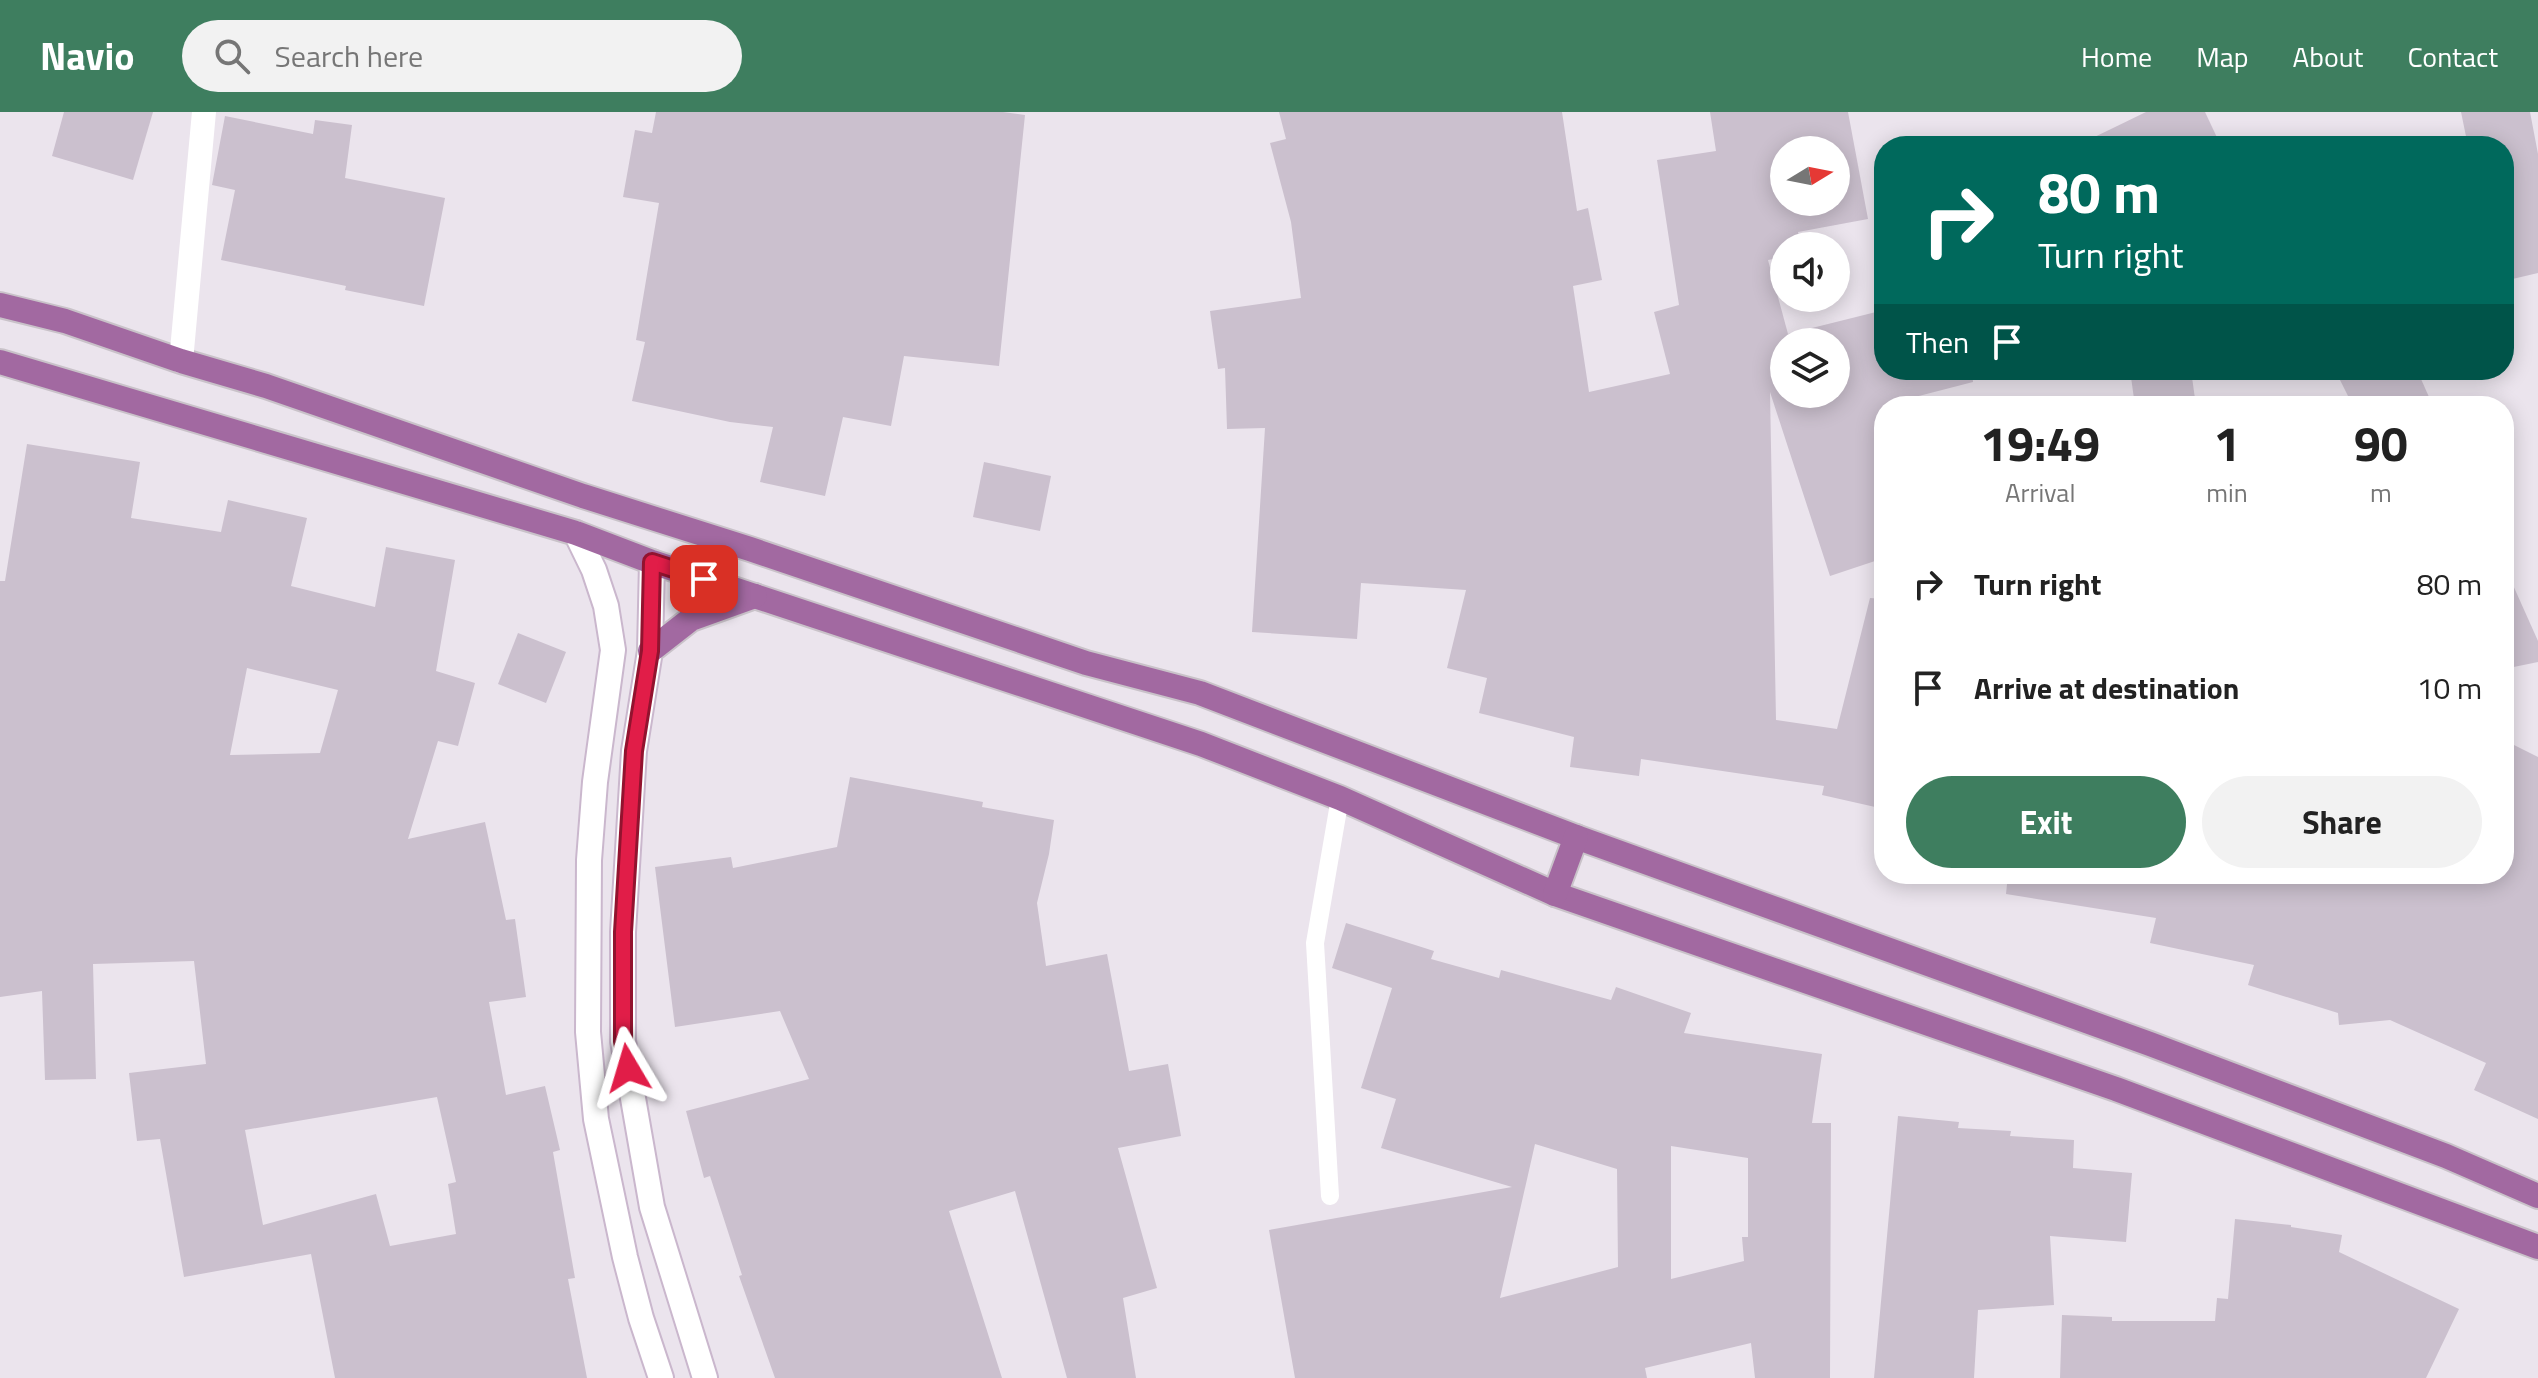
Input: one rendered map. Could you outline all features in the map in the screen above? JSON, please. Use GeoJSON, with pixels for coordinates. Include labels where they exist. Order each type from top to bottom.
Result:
{"type":"FeatureCollection","features":[{"type":"Feature","properties":{"kind":"main road"},"geometry":{"type":"LineString","coordinates":[[181,361],[204,112]]}},
{"type":"Feature","properties":{"kind":"main road"},"geometry":{"type":"LineString","coordinates":[[0,305],[65,321],[266,386],[583,496],[1086,663],[1200,693],[1576,837],[2150,1044],[2446,1156],[2538,1196]]}},
{"type":"Feature","properties":{"kind":"main road"},"geometry":{"type":"LineString","coordinates":[[0,362],[576,533],[652,562],[1201,744],[1340,798],[1555,894],[2116,1089],[2538,1247]]}},
{"type":"Feature","properties":{"kind":"main road"},"geometry":{"type":"LineString","coordinates":[[576,533],[606,606],[613,650],[595,782],[589,860],[588,1032],[593,1090],[596,1119],[625,1257],[661,1378]]}},
{"type":"Feature","properties":{"kind":"main road"},"geometry":{"type":"LineString","coordinates":[[652,562],[650,651],[634,751],[623,932],[623,1041],[652,1207],[705,1378]]}},
{"type":"Feature","properties":{"kind":"main road"},"geometry":{"type":"LineString","coordinates":[[650,651],[691,619],[755,596]]}},
{"type":"Feature","properties":{"kind":"main road"},"geometry":{"type":"LineString","coordinates":[[1555,894],[1576,837]]}},
{"type":"Feature","properties":{"kind":"lane"},"geometry":{"type":"LineString","coordinates":[[1330,1196],[1315,943],[1340,798]]}},
{"type":"Feature","properties":{"kind":"building"},"geometry":{"type":"Polygon","coordinates":[[[64,112],[153,112],[133,180],[52,156],[64,112]]]}},
{"type":"Feature","properties":{"kind":"building"},"geometry":{"type":"Polygon","coordinates":[[[656,112],[1003,112],[1025,115],[999,366],[904,356],[891,426],[843,417],[825,496],[760,482],[773,427],[730,422],[632,401],[645,342],[636,340],[659,203],[623,197],[635,130],[652,133],[656,112]]]}},
{"type":"Feature","properties":{"kind":"building"},"geometry":{"type":"Polygon","coordinates":[[[1279,112],[1562,112],[1577,211],[1588,208],[1602,280],[1573,286],[1589,392],[1670,374],[1654,312],[1679,305],[1657,160],[1716,151],[1710,112],[1848,112],[1868,219],[1798,232],[1770,232],[1770,312],[1782,312],[1786,328],[1770,328],[1776,720],[1837,729],[1870,598],[1874,598],[1874,807],[1822,795],[1824,786],[1641,759],[1639,776],[1570,767],[1574,737],[1479,713],[1487,678],[1447,668],[1466,590],[1361,583],[1357,639],[1252,632],[1265,428],[1227,429],[1225,368],[1218,369],[1210,311],[1301,298],[1291,222],[1270,143],[1286,139],[1279,112]]]}},
{"type":"Feature","properties":{"kind":"building"},"geometry":{"type":"Polygon","coordinates":[[[2146,112],[2205,112],[2216,136],[2097,136],[2146,112]]]}},
{"type":"Feature","properties":{"kind":"building"},"geometry":{"type":"Polygon","coordinates":[[[2461,112],[2530,112],[2538,154],[2538,273],[2514,279],[2514,136],[2466,136],[2461,112]]]}},
{"type":"Feature","properties":{"kind":"building"},"geometry":{"type":"Polygon","coordinates":[[[225,116],[313,134],[315,120],[352,125],[345,178],[445,198],[424,306],[221,260],[235,190],[212,185],[225,116]]]}},
{"type":"Feature","properties":{"kind":"building"},"geometry":{"type":"Polygon","coordinates":[[[1874,312],[1874,380],[1973,382],[1919,396],[1874,396],[1874,561],[1830,576],[1775,408],[1850,408],[1850,328],[1812,328],[1874,312]]]}},
{"type":"Feature","properties":{"kind":"building"},"geometry":{"type":"Polygon","coordinates":[[[2131,380],[2192,380],[2195,396],[2134,396],[2131,380]]]}},
{"type":"Feature","properties":{"kind":"building"},"geometry":{"type":"Polygon","coordinates":[[[2340,380],[2421,380],[2429,396],[2348,396],[2340,380]]]}},
{"type":"Feature","properties":{"kind":"building"},"geometry":{"type":"Polygon","coordinates":[[[27,444],[140,462],[131,518],[221,532],[228,500],[307,518],[291,586],[375,607],[386,547],[455,560],[436,671],[475,683],[458,746],[438,741],[408,839],[485,822],[506,920],[515,919],[526,997],[489,1002],[506,1095],[545,1086],[560,1150],[553,1152],[575,1278],[568,1279],[587,1378],[335,1378],[311,1254],[184,1277],[160,1139],[137,1141],[129,1073],[206,1064],[194,961],[93,964],[96,1079],[45,1080],[42,991],[0,997],[0,581],[5,581],[27,444]],[[247,668],[230,755],[320,753],[338,690],[247,668]],[[437,1097],[245,1130],[263,1225],[376,1194],[390,1246],[456,1234],[448,1184],[456,1182],[437,1097]]]}},
{"type":"Feature","properties":{"kind":"building"},"geometry":{"type":"Polygon","coordinates":[[[984,462],[1051,476],[1040,531],[973,517],[984,462]]]}},
{"type":"Feature","properties":{"kind":"building"},"geometry":{"type":"Polygon","coordinates":[[[2514,587],[2538,641],[2538,662],[2514,667],[2514,587]]]}},
{"type":"Feature","properties":{"kind":"building"},"geometry":{"type":"Polygon","coordinates":[[[518,633],[566,652],[546,703],[498,684],[518,633]]]}},
{"type":"Feature","properties":{"kind":"building"},"geometry":{"type":"Polygon","coordinates":[[[2514,745],[2538,757],[2538,1119],[2474,1090],[2486,1063],[2390,1020],[2339,1025],[2338,1013],[2248,985],[2254,965],[2150,943],[2156,918],[2006,894],[2007,884],[2514,884],[2514,745]]]}},
{"type":"Feature","properties":{"kind":"building"},"geometry":{"type":"Polygon","coordinates":[[[850,777],[983,802],[982,807],[1054,820],[1037,903],[1046,966],[1107,954],[1129,1071],[1168,1064],[1181,1136],[1118,1148],[1157,1288],[1123,1298],[1136,1378],[1067,1378],[1015,1191],[949,1211],[1002,1378],[775,1378],[739,1276],[742,1275],[710,1176],[704,1178],[686,1111],[809,1079],[780,1011],[675,1027],[655,867],[731,857],[733,868],[837,847],[850,777]]]}},
{"type":"Feature","properties":{"kind":"building"},"geometry":{"type":"Polygon","coordinates":[[[1346,923],[1434,951],[1431,959],[1499,978],[1501,970],[1611,1000],[1616,987],[1691,1013],[1684,1033],[1822,1054],[1812,1123],[1831,1123],[1830,1378],[1755,1378],[1751,1343],[1645,1368],[1647,1378],[1295,1378],[1269,1230],[1512,1187],[1381,1148],[1396,1099],[1361,1088],[1392,988],[1332,968],[1346,923]],[[1535,1144],[1500,1298],[1618,1267],[1617,1169],[1535,1144]],[[1671,1146],[1671,1279],[1744,1261],[1742,1237],[1748,1237],[1748,1158],[1671,1146]]]}},
{"type":"Feature","properties":{"kind":"building"},"geometry":{"type":"Polygon","coordinates":[[[1898,1116],[1959,1122],[1958,1128],[2011,1131],[2010,1136],[2074,1140],[2073,1168],[2132,1173],[2126,1242],[2050,1236],[2054,1305],[1978,1310],[1974,1378],[1874,1378],[1898,1116]]]}},
{"type":"Feature","properties":{"kind":"building"},"geometry":{"type":"Polygon","coordinates":[[[2235,1219],[2342,1235],[2339,1252],[2459,1309],[2426,1378],[2060,1378],[2062,1315],[2112,1317],[2112,1321],[2215,1321],[2217,1298],[2228,1299],[2235,1219]]]}},
{"type":"Feature","properties":{"kind":"route"},"geometry":{"type":"LineString","coordinates":[[628,1068],[623,1041],[623,932],[634,751],[650,651],[652,562],[704,579]]}}]}
